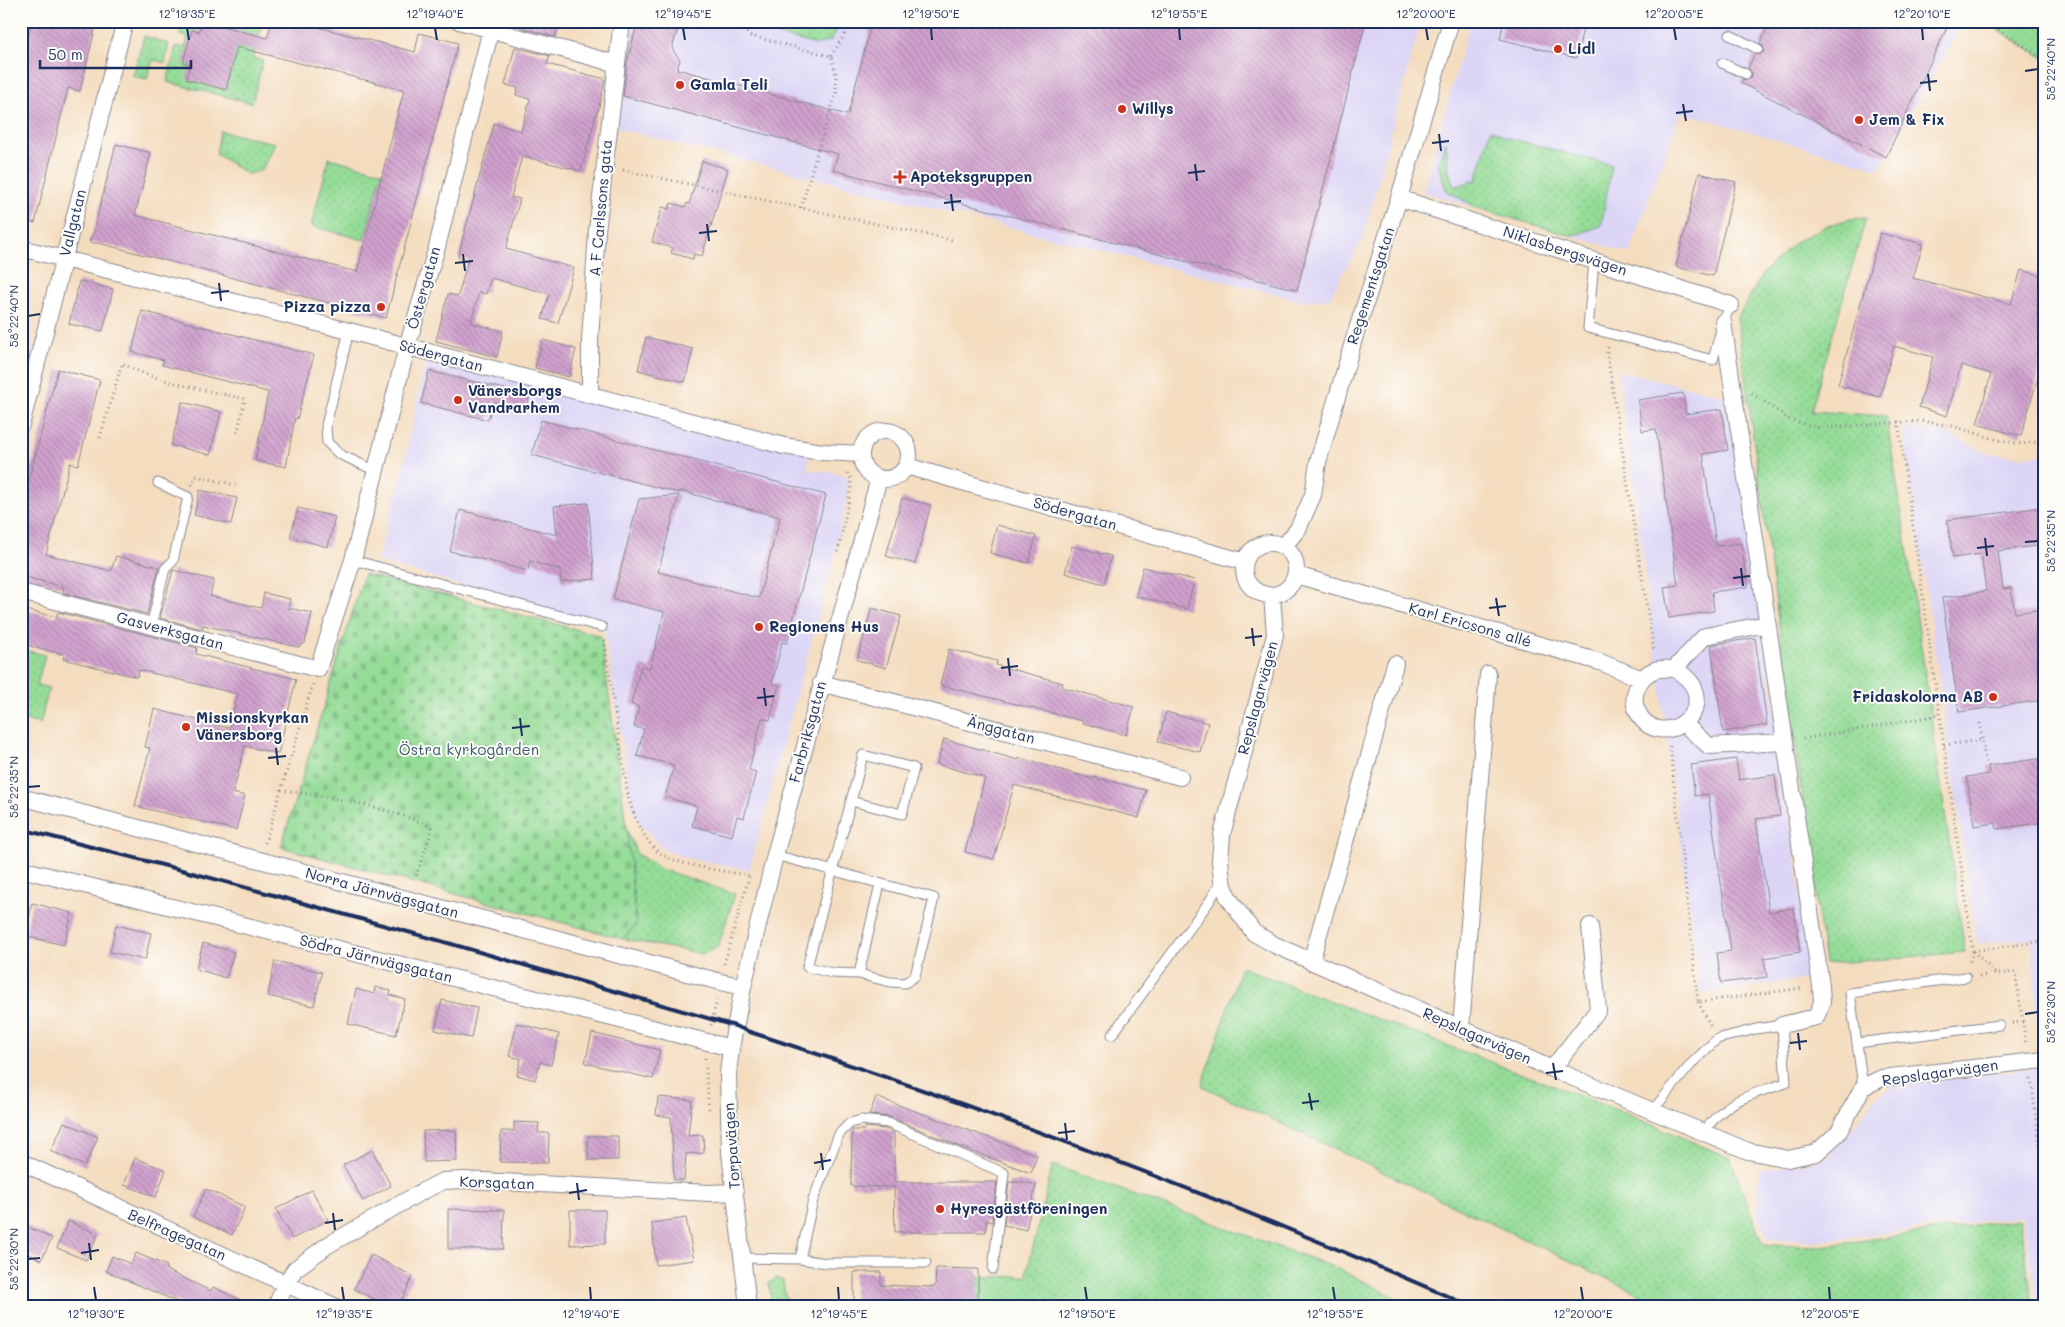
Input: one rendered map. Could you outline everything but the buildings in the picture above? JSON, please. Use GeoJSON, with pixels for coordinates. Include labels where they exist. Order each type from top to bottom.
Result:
{"type":"FeatureCollection","features":[{"type":"Feature","properties":{"kind":"street","name":"Vallgatan"},"geometry":{"type":"LineString","coordinates":[[21,425],[125,21]]}},
{"type":"Feature","properties":{"kind":"street"},"geometry":{"type":"LineString","coordinates":[[459,21],[492,25],[617,64]]}},
{"type":"Feature","properties":{"kind":"street","name":"A F Carlssons gata"},"geometry":{"type":"LineString","coordinates":[[590,395],[593,296],[603,166],[622,21]]}},
{"type":"Feature","properties":{"kind":"street","name":"Regementsgatan"},"geometry":{"type":"LineString","coordinates":[[1284,546],[1298,528],[1313,496],[1318,462],[1451,21]]}},
{"type":"Feature","properties":{"kind":"street","name":"Östergatan"},"geometry":{"type":"LineString","coordinates":[[318,669],[353,560],[407,347],[437,247],[492,25]]}},
{"type":"Feature","properties":{"kind":"street","name":"Niklasbergsvägen"},"geometry":{"type":"LineString","coordinates":[[1399,198],[1731,305]]}},
{"type":"Feature","properties":{"kind":"street","name":"Södergatan"},"geometry":{"type":"LineString","coordinates":[[21,248],[349,331],[784,446],[822,452],[861,454]]}},
{"type":"Feature","properties":{"kind":"street"},"geometry":{"type":"LineString","coordinates":[[1723,322],[1821,986],[1822,1004],[1816,1017],[1782,1025]]}},
{"type":"Feature","properties":{"kind":"street"},"geometry":{"type":"LineString","coordinates":[[878,432],[891,432],[901,437],[907,445],[909,456],[906,466],[895,476],[879,478],[866,469],[861,454],[865,442],[878,432]]}},
{"type":"Feature","properties":{"kind":"street","name":"Södergatan"},"geometry":{"type":"LineString","coordinates":[[906,466],[1245,562]]}},
{"type":"Feature","properties":{"kind":"street","name":"Farbriksgatan"},"geometry":{"type":"LineString","coordinates":[[743,987],[775,855],[879,478]]}},
{"type":"Feature","properties":{"kind":"street"},"geometry":{"type":"LineString","coordinates":[[1272,542],[1284,546],[1295,559],[1296,575],[1287,589],[1272,595],[1262,594],[1250,585],[1245,576],[1245,562],[1251,551],[1260,544],[1272,542]]}},
{"type":"Feature","properties":{"kind":"street","name":"Karl Ericsons allé"},"geometry":{"type":"LineString","coordinates":[[1296,575],[1600,662],[1642,679]]}},
{"type":"Feature","properties":{"kind":"street","name":"Gasverksgatan"},"geometry":{"type":"LineString","coordinates":[[21,592],[318,669]]}},
{"type":"Feature","properties":{"kind":"street","name":"Repslagarvägen"},"geometry":{"type":"LineString","coordinates":[[1272,595],[1275,634],[1222,835],[1220,861],[1222,880],[1228,897],[1254,933],[1311,962],[1552,1069],[1748,1151],[1788,1159],[1816,1153],[1838,1132],[1863,1087],[1882,1078],[2036,1061]]}},
{"type":"Feature","properties":{"kind":"street"},"geometry":{"type":"LineString","coordinates":[[1674,669],[1706,636],[1768,624]]}},
{"type":"Feature","properties":{"kind":"street"},"geometry":{"type":"LineString","coordinates":[[1311,962],[1395,664]]}},
{"type":"Feature","properties":{"kind":"street"},"geometry":{"type":"LineString","coordinates":[[1656,669],[1674,669],[1686,676],[1694,686],[1697,700],[1693,713],[1684,724],[1668,730],[1654,728],[1642,719],[1635,706],[1635,692],[1642,679],[1656,669]]}},
{"type":"Feature","properties":{"kind":"street"},"geometry":{"type":"LineString","coordinates":[[1461,1029],[1488,674]]}},
{"type":"Feature","properties":{"kind":"street","name":"Änggatan"},"geometry":{"type":"LineString","coordinates":[[821,683],[1180,777]]}},
{"type":"Feature","properties":{"kind":"street"},"geometry":{"type":"LineString","coordinates":[[1684,724],[1709,746],[1785,742]]}},
{"type":"Feature","properties":{"kind":"street","name":"Norra Järnvägsgatan"},"geometry":{"type":"LineString","coordinates":[[21,797],[743,987]]}},
{"type":"Feature","properties":{"kind":"street","name":"Södra Järnvägsgatan"},"geometry":{"type":"LineString","coordinates":[[21,869],[731,1048]]}},
{"type":"Feature","properties":{"kind":"street"},"geometry":{"type":"LineString","coordinates":[[1552,1069],[1598,1010],[1590,926]]}},
{"type":"Feature","properties":{"kind":"street","name":"Torpavägen"},"geometry":{"type":"LineString","coordinates":[[743,987],[728,1074],[730,1153],[748,1306]]}},
{"type":"Feature","properties":{"kind":"street","name":"Belfragegatan"},"geometry":{"type":"LineString","coordinates":[[21,1162],[102,1201],[334,1306]]}},
{"type":"Feature","properties":{"kind":"street","name":"Korsgatan"},"geometry":{"type":"LineString","coordinates":[[276,1306],[294,1270],[328,1245],[423,1190],[443,1181],[464,1180],[710,1193],[735,1192]]}},
{"type":"Feature","properties":{"kind":"lane"},"geometry":{"type":"LineString","coordinates":[[1730,35],[1758,49]]}},
{"type":"Feature","properties":{"kind":"lane"},"geometry":{"type":"LineString","coordinates":[[1722,62],[1746,74]]}},
{"type":"Feature","properties":{"kind":"lane"},"geometry":{"type":"LineString","coordinates":[[1594,261],[1588,328],[1713,360],[1723,322],[1731,305]]}},
{"type":"Feature","properties":{"kind":"lane"},"geometry":{"type":"LineString","coordinates":[[349,331],[326,425],[327,442],[338,454],[376,471]]}},
{"type":"Feature","properties":{"kind":"lane"},"geometry":{"type":"LineString","coordinates":[[151,626],[165,569],[174,561],[188,497],[158,483]]}},
{"type":"Feature","properties":{"kind":"lane"},"geometry":{"type":"LineString","coordinates":[[353,560],[602,627]]}},
{"type":"Feature","properties":{"kind":"lane"},"geometry":{"type":"LineString","coordinates":[[775,855],[832,870],[880,884],[934,898],[915,976],[905,983],[890,982],[859,974],[832,973],[807,967],[832,870],[863,755],[914,768],[902,814],[851,801]]}},
{"type":"Feature","properties":{"kind":"lane"},"geometry":{"type":"LineString","coordinates":[[1112,1035],[1209,902],[1222,880]]}},
{"type":"Feature","properties":{"kind":"lane"},"geometry":{"type":"LineString","coordinates":[[859,974],[880,884]]}},
{"type":"Feature","properties":{"kind":"lane"},"geometry":{"type":"LineString","coordinates":[[1863,1087],[1850,993],[1966,977]]}},
{"type":"Feature","properties":{"kind":"lane"},"geometry":{"type":"LineString","coordinates":[[1652,1111],[1693,1062],[1718,1039],[1756,1028],[1782,1025],[1786,1083],[1737,1100],[1712,1120],[1704,1132]]}},
{"type":"Feature","properties":{"kind":"lane"},"geometry":{"type":"LineString","coordinates":[[1857,1043],[1999,1025]]}},
{"type":"Feature","properties":{"kind":"lane"},"geometry":{"type":"LineString","coordinates":[[800,1259],[813,1200],[839,1134],[850,1123],[861,1120],[888,1123],[1004,1173],[993,1269]]}},
{"type":"Feature","properties":{"kind":"lane"},"geometry":{"type":"LineString","coordinates":[[742,1258],[800,1259],[826,1263],[926,1263]]}},
{"type":"Feature","properties":{"kind":"path"},"geometry":{"type":"LineString","coordinates":[[725,21],[735,23],[751,36],[831,56]]}},
{"type":"Feature","properties":{"kind":"path"},"geometry":{"type":"LineString","coordinates":[[801,208],[836,93],[836,74],[831,56],[845,34],[849,21]]}},
{"type":"Feature","properties":{"kind":"path"},"geometry":{"type":"LineString","coordinates":[[1986,21],[2044,60]]}},
{"type":"Feature","properties":{"kind":"path"},"geometry":{"type":"LineString","coordinates":[[603,166],[952,240]]}},
{"type":"Feature","properties":{"kind":"path"},"geometry":{"type":"LineString","coordinates":[[1611,334],[1607,353],[1656,669]]}},
{"type":"Feature","properties":{"kind":"path"},"geometry":{"type":"LineString","coordinates":[[100,438],[122,363],[161,378],[245,399],[237,435]]}},
{"type":"Feature","properties":{"kind":"path"},"geometry":{"type":"LineString","coordinates":[[1731,378],[1790,420],[1819,428],[1898,421],[1920,421],[1954,426],[1998,440],[2022,444],[2044,441]]}},
{"type":"Feature","properties":{"kind":"path"},"geometry":{"type":"LineString","coordinates":[[1898,421],[1973,951],[1966,977],[2015,972],[2023,1022],[2036,1061],[2044,1175]]}},
{"type":"Feature","properties":{"kind":"path"},"geometry":{"type":"LineString","coordinates":[[837,557],[851,488],[851,479],[848,473],[839,470]]}},
{"type":"Feature","properties":{"kind":"path"},"geometry":{"type":"LineString","coordinates":[[188,497],[196,476],[236,485]]}},
{"type":"Feature","properties":{"kind":"path"},"geometry":{"type":"LineString","coordinates":[[602,627],[628,796],[639,828],[662,855],[682,863],[749,876],[752,867]]}},
{"type":"Feature","properties":{"kind":"path"},"geometry":{"type":"LineString","coordinates":[[260,860],[318,669]]}},
{"type":"Feature","properties":{"kind":"path"},"geometry":{"type":"LineString","coordinates":[[1785,742],[1940,715]]}},
{"type":"Feature","properties":{"kind":"path"},"geometry":{"type":"LineString","coordinates":[[1980,723],[1986,765]]}},
{"type":"Feature","properties":{"kind":"path"},"geometry":{"type":"LineString","coordinates":[[1668,730],[1698,1002],[1718,1039]]}},
{"type":"Feature","properties":{"kind":"path"},"geometry":{"type":"LineString","coordinates":[[1944,745],[1982,740]]}},
{"type":"Feature","properties":{"kind":"path"},"geometry":{"type":"LineString","coordinates":[[281,790],[312,794],[413,818],[430,827],[430,836],[416,877]]}},
{"type":"Feature","properties":{"kind":"path"},"geometry":{"type":"LineString","coordinates":[[1973,951],[2044,941]]}},
{"type":"Feature","properties":{"kind":"path"},"geometry":{"type":"LineString","coordinates":[[1973,951],[1996,974]]}},
{"type":"Feature","properties":{"kind":"path"},"geometry":{"type":"LineString","coordinates":[[1698,1002],[1821,986]]}},
{"type":"Feature","properties":{"kind":"path"},"geometry":{"type":"LineString","coordinates":[[1999,1025],[2023,1022]]}},
{"type":"Feature","properties":{"kind":"shaded area"},"geometry":{"type":"Polygon","coordinates":[[[627,21],[1421,21],[1363,238],[1329,299],[1302,301],[616,128],[627,21]]]}},
{"type":"Feature","properties":{"kind":"shaded area"},"geometry":{"type":"Polygon","coordinates":[[[1470,21],[1964,21],[1879,169],[1681,112],[1629,253],[1423,192],[1470,21]]]}},
{"type":"Feature","properties":{"kind":"shaded area"},"geometry":{"type":"Polygon","coordinates":[[[440,361],[811,454],[807,470],[831,472],[845,476],[848,482],[848,490],[834,558],[749,870],[682,857],[663,849],[640,823],[633,807],[630,792],[604,627],[377,561],[402,473],[425,363],[440,361]]]}},
{"type":"Feature","properties":{"kind":"shaded area"},"geometry":{"type":"Polygon","coordinates":[[[1618,371],[1731,397],[1812,978],[1701,994],[1618,371]]]}},
{"type":"Feature","properties":{"kind":"shaded area","name":"Fridaskolorna AB"},"geometry":{"type":"Polygon","coordinates":[[[1903,427],[1942,431],[1987,453],[2023,457],[2044,454],[2044,1052],[2040,1052],[2031,938],[1977,944],[1903,427]]]}},
{"type":"Feature","properties":{"kind":"shaded area"},"geometry":{"type":"Polygon","coordinates":[[[2044,1067],[2044,1298],[2037,1299],[2022,1216],[1820,1241],[1769,1239],[1756,1213],[1759,1169],[1792,1166],[1825,1159],[1850,1132],[1874,1099],[1893,1086],[2044,1067]]]}},
{"type":"Feature","properties":{"kind":"green space"},"geometry":{"type":"Polygon","coordinates":[[[182,21],[245,21],[262,25],[253,58],[263,61],[252,103],[167,82],[176,46],[185,48],[188,37],[179,35],[182,21]]]}},
{"type":"Feature","properties":{"kind":"green space"},"geometry":{"type":"Polygon","coordinates":[[[754,21],[843,21],[830,41],[816,45],[759,30],[754,21]]]}},
{"type":"Feature","properties":{"kind":"green space"},"geometry":{"type":"Polygon","coordinates":[[[1984,21],[2035,21],[2044,26],[2044,58],[1984,21]]]}},
{"type":"Feature","properties":{"kind":"green space"},"geometry":{"type":"Polygon","coordinates":[[[144,36],[169,44],[165,63],[153,60],[147,79],[133,76],[144,36]]]}},
{"type":"Feature","properties":{"kind":"green space"},"geometry":{"type":"Polygon","coordinates":[[[1491,129],[1505,137],[1612,165],[1601,226],[1572,236],[1477,208],[1446,190],[1438,164],[1446,141],[1448,168],[1454,187],[1476,180],[1491,129]]]}},
{"type":"Feature","properties":{"kind":"green space"},"geometry":{"type":"Polygon","coordinates":[[[220,131],[275,143],[261,171],[247,174],[216,154],[220,131]]]}},
{"type":"Feature","properties":{"kind":"green space"},"geometry":{"type":"Polygon","coordinates":[[[329,158],[382,172],[364,240],[311,226],[329,158]]]}},
{"type":"Feature","properties":{"kind":"green space"},"geometry":{"type":"Polygon","coordinates":[[[1866,218],[1811,411],[1886,416],[1965,952],[1825,964],[1737,318],[1765,271],[1797,241],[1826,226],[1850,219],[1866,218]]]}},
{"type":"Feature","properties":{"kind":"green space","name":"Östra kyrkogården"},"geometry":{"type":"Polygon","coordinates":[[[364,574],[601,636],[627,831],[636,924],[623,939],[281,847],[364,574]]]}},
{"type":"Feature","properties":{"kind":"green space"},"geometry":{"type":"Polygon","coordinates":[[[21,649],[45,655],[37,685],[49,688],[40,724],[21,719],[21,649]]]}},
{"type":"Feature","properties":{"kind":"green space"},"geometry":{"type":"Polygon","coordinates":[[[627,831],[637,854],[661,869],[735,894],[718,947],[703,954],[623,939],[636,924],[627,831]]]}},
{"type":"Feature","properties":{"kind":"green space"},"geometry":{"type":"Polygon","coordinates":[[[1241,967],[1625,1113],[1730,1158],[1763,1245],[1822,1246],[2019,1219],[2033,1303],[2044,1302],[2044,1306],[1659,1306],[1650,1299],[1202,1086],[1241,967]]]}},
{"type":"Feature","properties":{"kind":"green space"},"geometry":{"type":"Polygon","coordinates":[[[1053,1165],[1339,1269],[1403,1301],[1401,1306],[978,1306],[978,1277],[1026,1276],[1053,1165]]]}},
{"type":"Feature","properties":{"kind":"green space"},"geometry":{"type":"Polygon","coordinates":[[[776,1278],[783,1281],[787,1306],[772,1306],[769,1283],[776,1278]]]}},
{"type":"Feature","properties":{"kind":"railway"},"geometry":{"type":"LineString","coordinates":[[21,829],[178,869],[441,941],[735,1026],[1024,1126],[1114,1160],[1293,1231],[1470,1306]]}},
{"type":"Feature","properties":{"kind":"place","name":"Lidl"},"geometry":{"type":"Point","coordinates":[1558,49]}},
{"type":"Feature","properties":{"kind":"place","name":"Gamla Teli"},"geometry":{"type":"Point","coordinates":[680,85]}},
{"type":"Feature","properties":{"kind":"place","name":"Willys"},"geometry":{"type":"Point","coordinates":[1122,109]}},
{"type":"Feature","properties":{"kind":"place","name":"Jem & Fix"},"geometry":{"type":"Point","coordinates":[1859,120]}},
{"type":"Feature","properties":{"kind":"place","name":"Apoteksgruppen"},"geometry":{"type":"Point","coordinates":[900,177]}},
{"type":"Feature","properties":{"kind":"place","name":"Pizza pizza"},"geometry":{"type":"Point","coordinates":[381,307]}},
{"type":"Feature","properties":{"kind":"place","name":"Vänersborgs Vandrarhem"},"geometry":{"type":"Point","coordinates":[458,400]}},
{"type":"Feature","properties":{"kind":"place","name":"Regionens Hus"},"geometry":{"type":"Point","coordinates":[759,627]}},
{"type":"Feature","properties":{"kind":"place","name":"Fridaskolorna AB"},"geometry":{"type":"Point","coordinates":[1993,697]}},
{"type":"Feature","properties":{"kind":"place","name":"Missionskyrkan Vänersborg"},"geometry":{"type":"Point","coordinates":[186,727]}},
{"type":"Feature","properties":{"kind":"place","name":"Hyresgästföreningen"},"geometry":{"type":"Point","coordinates":[940,1209]}}]}
